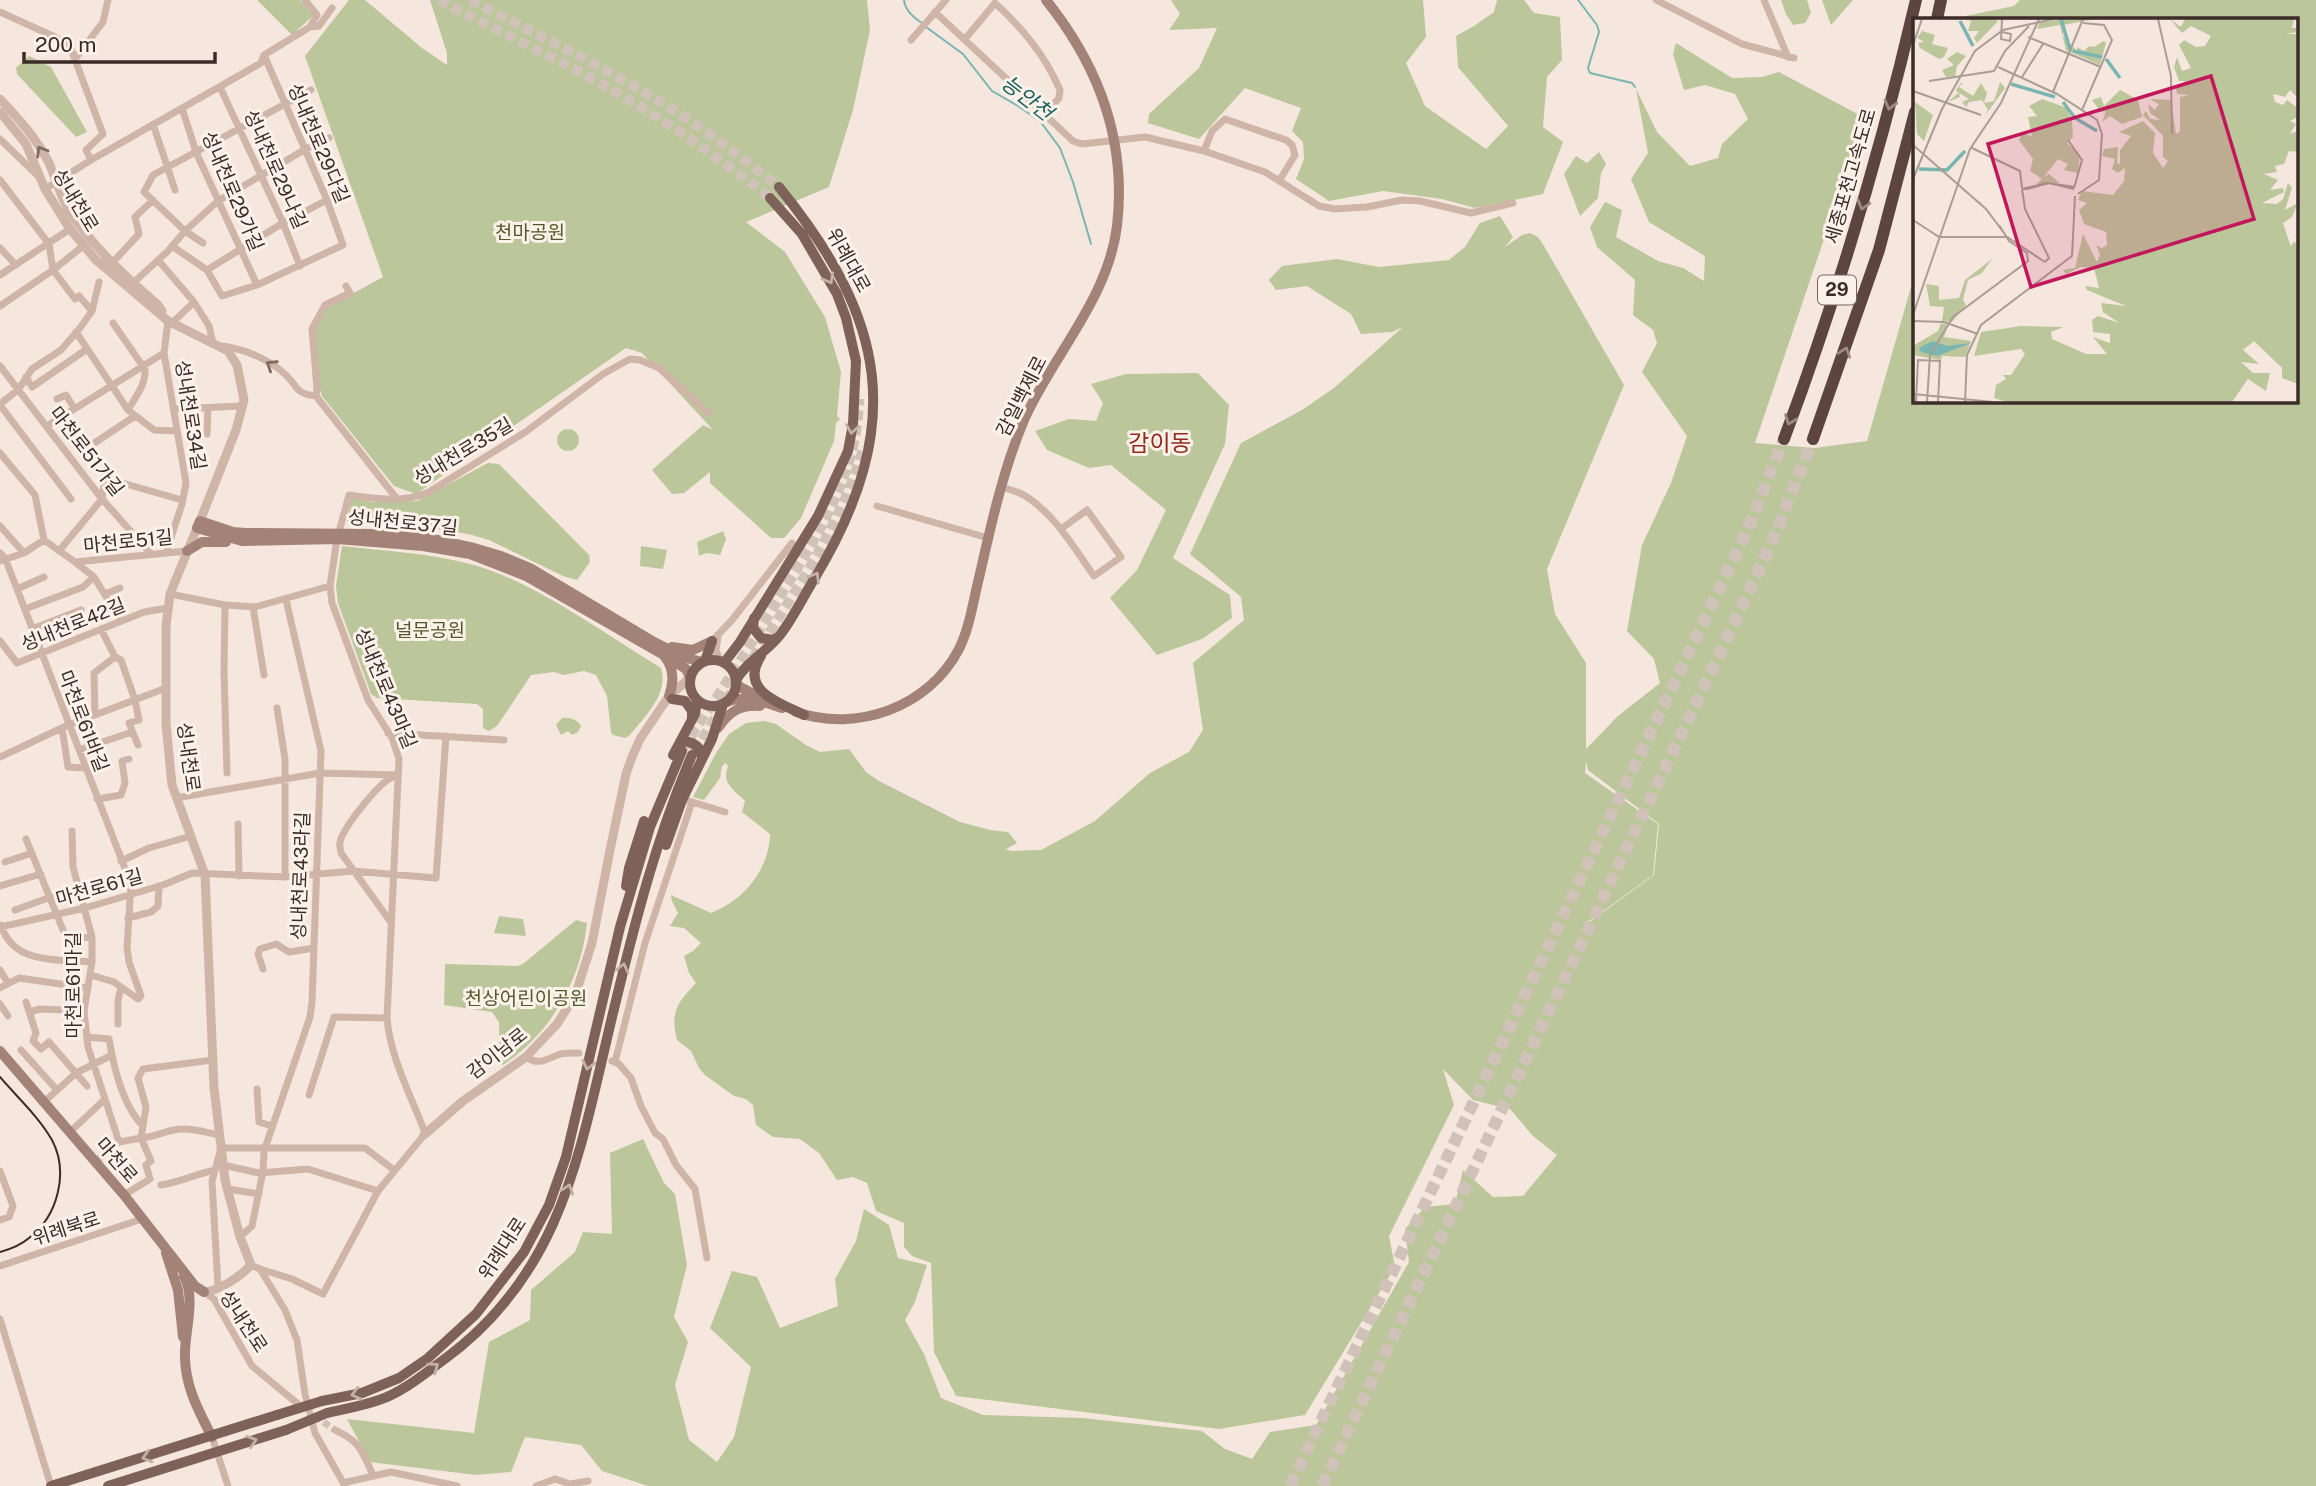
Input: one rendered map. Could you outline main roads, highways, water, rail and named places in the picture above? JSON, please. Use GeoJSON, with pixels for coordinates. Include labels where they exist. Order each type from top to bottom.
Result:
{"type":"FeatureCollection","features":[{"type":"Feature","properties":{"kind":"highway","name":"세종포천고속도로"},"geometry":{"type":"LineString","coordinates":[[1784,439],[1841,278],[1882,139],[1916,0]]}},
{"type":"Feature","properties":{"kind":"highway"},"geometry":{"type":"LineString","coordinates":[[1937,18],[1941,0]]}},
{"type":"Feature","properties":{"kind":"highway","name":"29"},"geometry":{"type":"LineString","coordinates":[[1813,439],[1879,250],[1913,120]]}},
{"type":"Feature","properties":{"kind":"main road","name":"감일백제로"},"geometry":{"type":"LineString","coordinates":[[765,702],[804,715],[842,720],[884,713],[904,704],[926,689],[951,662],[966,631],[1002,487],[1025,420],[1095,295],[1111,254],[1117,226],[1119,184],[1115,139],[1102,93],[1058,15],[1046,0]]}},
{"type":"Feature","properties":{"kind":"main road","name":"위례대로"},"geometry":{"type":"LineString","coordinates":[[736,681],[745,667],[780,636],[839,537],[869,456],[874,409],[870,359],[850,295],[826,250],[779,187]]}},
{"type":"Feature","properties":{"kind":"main road","name":"위례대로"},"geometry":{"type":"LineString","coordinates":[[722,662],[754,618],[818,516],[848,451],[855,411],[856,361],[846,318],[837,294],[802,234],[770,198]]}},
{"type":"Feature","properties":{"kind":"main road","name":"성내천로37길"},"geometry":{"type":"LineString","coordinates":[[338,536],[234,540],[198,524],[245,533],[428,538],[474,548],[520,563],[683,667],[690,678]]}},
{"type":"Feature","properties":{"kind":"main road"},"geometry":{"type":"LineString","coordinates":[[187,551],[202,542],[234,540]]}},
{"type":"Feature","properties":{"kind":"main road","name":"성내천로37길"},"geometry":{"type":"LineString","coordinates":[[579,602],[686,658],[704,662]]}},
{"type":"Feature","properties":{"kind":"main road"},"geometry":{"type":"LineString","coordinates":[[754,618],[754,628],[761,638],[773,640],[780,636]]}},
{"type":"Feature","properties":{"kind":"main road"},"geometry":{"type":"LineString","coordinates":[[654,642],[693,650],[715,638]]}},
{"type":"Feature","properties":{"kind":"main road"},"geometry":{"type":"LineString","coordinates":[[687,729],[695,715],[695,699],[690,690],[690,678],[695,668],[704,662],[715,638]]}},
{"type":"Feature","properties":{"kind":"main road"},"geometry":{"type":"LineString","coordinates":[[763,653],[755,668],[757,685],[765,695],[804,715]]}},
{"type":"Feature","properties":{"kind":"main road"},"geometry":{"type":"LineString","coordinates":[[662,654],[669,662],[673,675],[669,700]]}},
{"type":"Feature","properties":{"kind":"main road"},"geometry":{"type":"LineString","coordinates":[[704,662],[722,662],[731,669],[740,687],[765,702]]}},
{"type":"Feature","properties":{"kind":"main road"},"geometry":{"type":"LineString","coordinates":[[712,738],[725,703],[734,693],[736,681]]}},
{"type":"Feature","properties":{"kind":"main road"},"geometry":{"type":"LineString","coordinates":[[669,700],[682,694],[708,706],[736,698],[765,702]]}},
{"type":"Feature","properties":{"kind":"main road"},"geometry":{"type":"LineString","coordinates":[[632,932],[650,898],[687,801],[687,729],[691,718],[690,706],[680,699],[669,700]]}},
{"type":"Feature","properties":{"kind":"main road"},"geometry":{"type":"LineString","coordinates":[[689,752],[712,738],[729,712],[745,706],[766,707],[789,715],[804,715]]}},
{"type":"Feature","properties":{"kind":"main road","name":"위례대로"},"geometry":{"type":"LineString","coordinates":[[51,1486],[321,1401],[362,1393],[400,1378],[428,1358],[476,1314],[524,1252],[549,1205],[566,1157],[620,927],[629,868],[657,787],[689,752]]}},
{"type":"Feature","properties":{"kind":"main road","name":"위례대로"},"geometry":{"type":"LineString","coordinates":[[108,1486],[286,1430],[327,1413],[380,1400],[423,1375],[461,1348],[518,1287],[539,1256],[578,1161],[632,932],[663,827],[689,752]]}},
{"type":"Feature","properties":{"kind":"main road","name":"마천로"},"geometry":{"type":"LineString","coordinates":[[0,1051],[124,1195],[197,1289],[204,1292]]}},
{"type":"Feature","properties":{"kind":"main road"},"geometry":{"type":"LineString","coordinates":[[165,1249],[178,1290],[187,1374],[194,1402],[212,1437]]}},
{"type":"Feature","properties":{"kind":"main road"},"geometry":{"type":"LineString","coordinates":[[175,1261],[187,1282],[189,1321],[185,1352]]}},
{"type":"Feature","properties":{"kind":"waterway","name":"능안천"},"geometry":{"type":"LineString","coordinates":[[904,0],[910,13],[922,23]]}},
{"type":"Feature","properties":{"kind":"waterway"},"geometry":{"type":"LineString","coordinates":[[1578,0],[1597,25],[1599,32],[1588,68],[1590,73],[1632,83],[1635,87]]}},
{"type":"Feature","properties":{"kind":"waterway","name":"능안천"},"geometry":{"type":"LineString","coordinates":[[926,27],[963,54],[992,91],[1040,121],[1060,148],[1091,244]]}},
{"type":"Feature","properties":{"kind":"tunnel"},"geometry":{"type":"LineString","coordinates":[[439,0],[631,101],[702,147],[770,198]]}},
{"type":"Feature","properties":{"kind":"tunnel"},"geometry":{"type":"LineString","coordinates":[[470,0],[663,103],[779,187]]}},
{"type":"Feature","properties":{"kind":"tunnel"},"geometry":{"type":"LineString","coordinates":[[683,749],[822,526],[834,502],[852,452],[859,399]]}},
{"type":"Feature","properties":{"kind":"tunnel"},"geometry":{"type":"LineString","coordinates":[[1290,1486],[1747,531],[1784,439]]}},
{"type":"Feature","properties":{"kind":"tunnel"},"geometry":{"type":"LineString","coordinates":[[1322,1486],[1732,628],[1774,537],[1813,439]]}},
{"type":"Feature","properties":{"kind":"tunnel"},"geometry":{"type":"LineString","coordinates":[[753,658],[830,530],[864,446]]}},
{"type":"Feature","properties":{"kind":"tunnel"},"geometry":{"type":"LineString","coordinates":[[694,752],[741,677]]}},
{"type":"Feature","properties":{"kind":"tunnel"},"geometry":{"type":"LineString","coordinates":[[315,1416],[335,1430]]}},
{"type":"Feature","properties":{"kind":"tram line"},"geometry":{"type":"LineString","coordinates":[[0,1077],[47,1132],[57,1152],[60,1166],[58,1193],[47,1218],[23,1243],[0,1252]]}},
{"type":"Feature","properties":{"kind":"district","name":"감이동"},"geometry":{"type":"Point","coordinates":[1160,443]}},
{"type":"Feature","properties":{"kind":"park label","name":"천마공원"},"geometry":{"type":"Point","coordinates":[530,232]}},
{"type":"Feature","properties":{"kind":"park label","name":"널문공원"},"geometry":{"type":"Point","coordinates":[430,630]}},
{"type":"Feature","properties":{"kind":"park label","name":"천상어린이공원"},"geometry":{"type":"Point","coordinates":[526,998]}}]}
